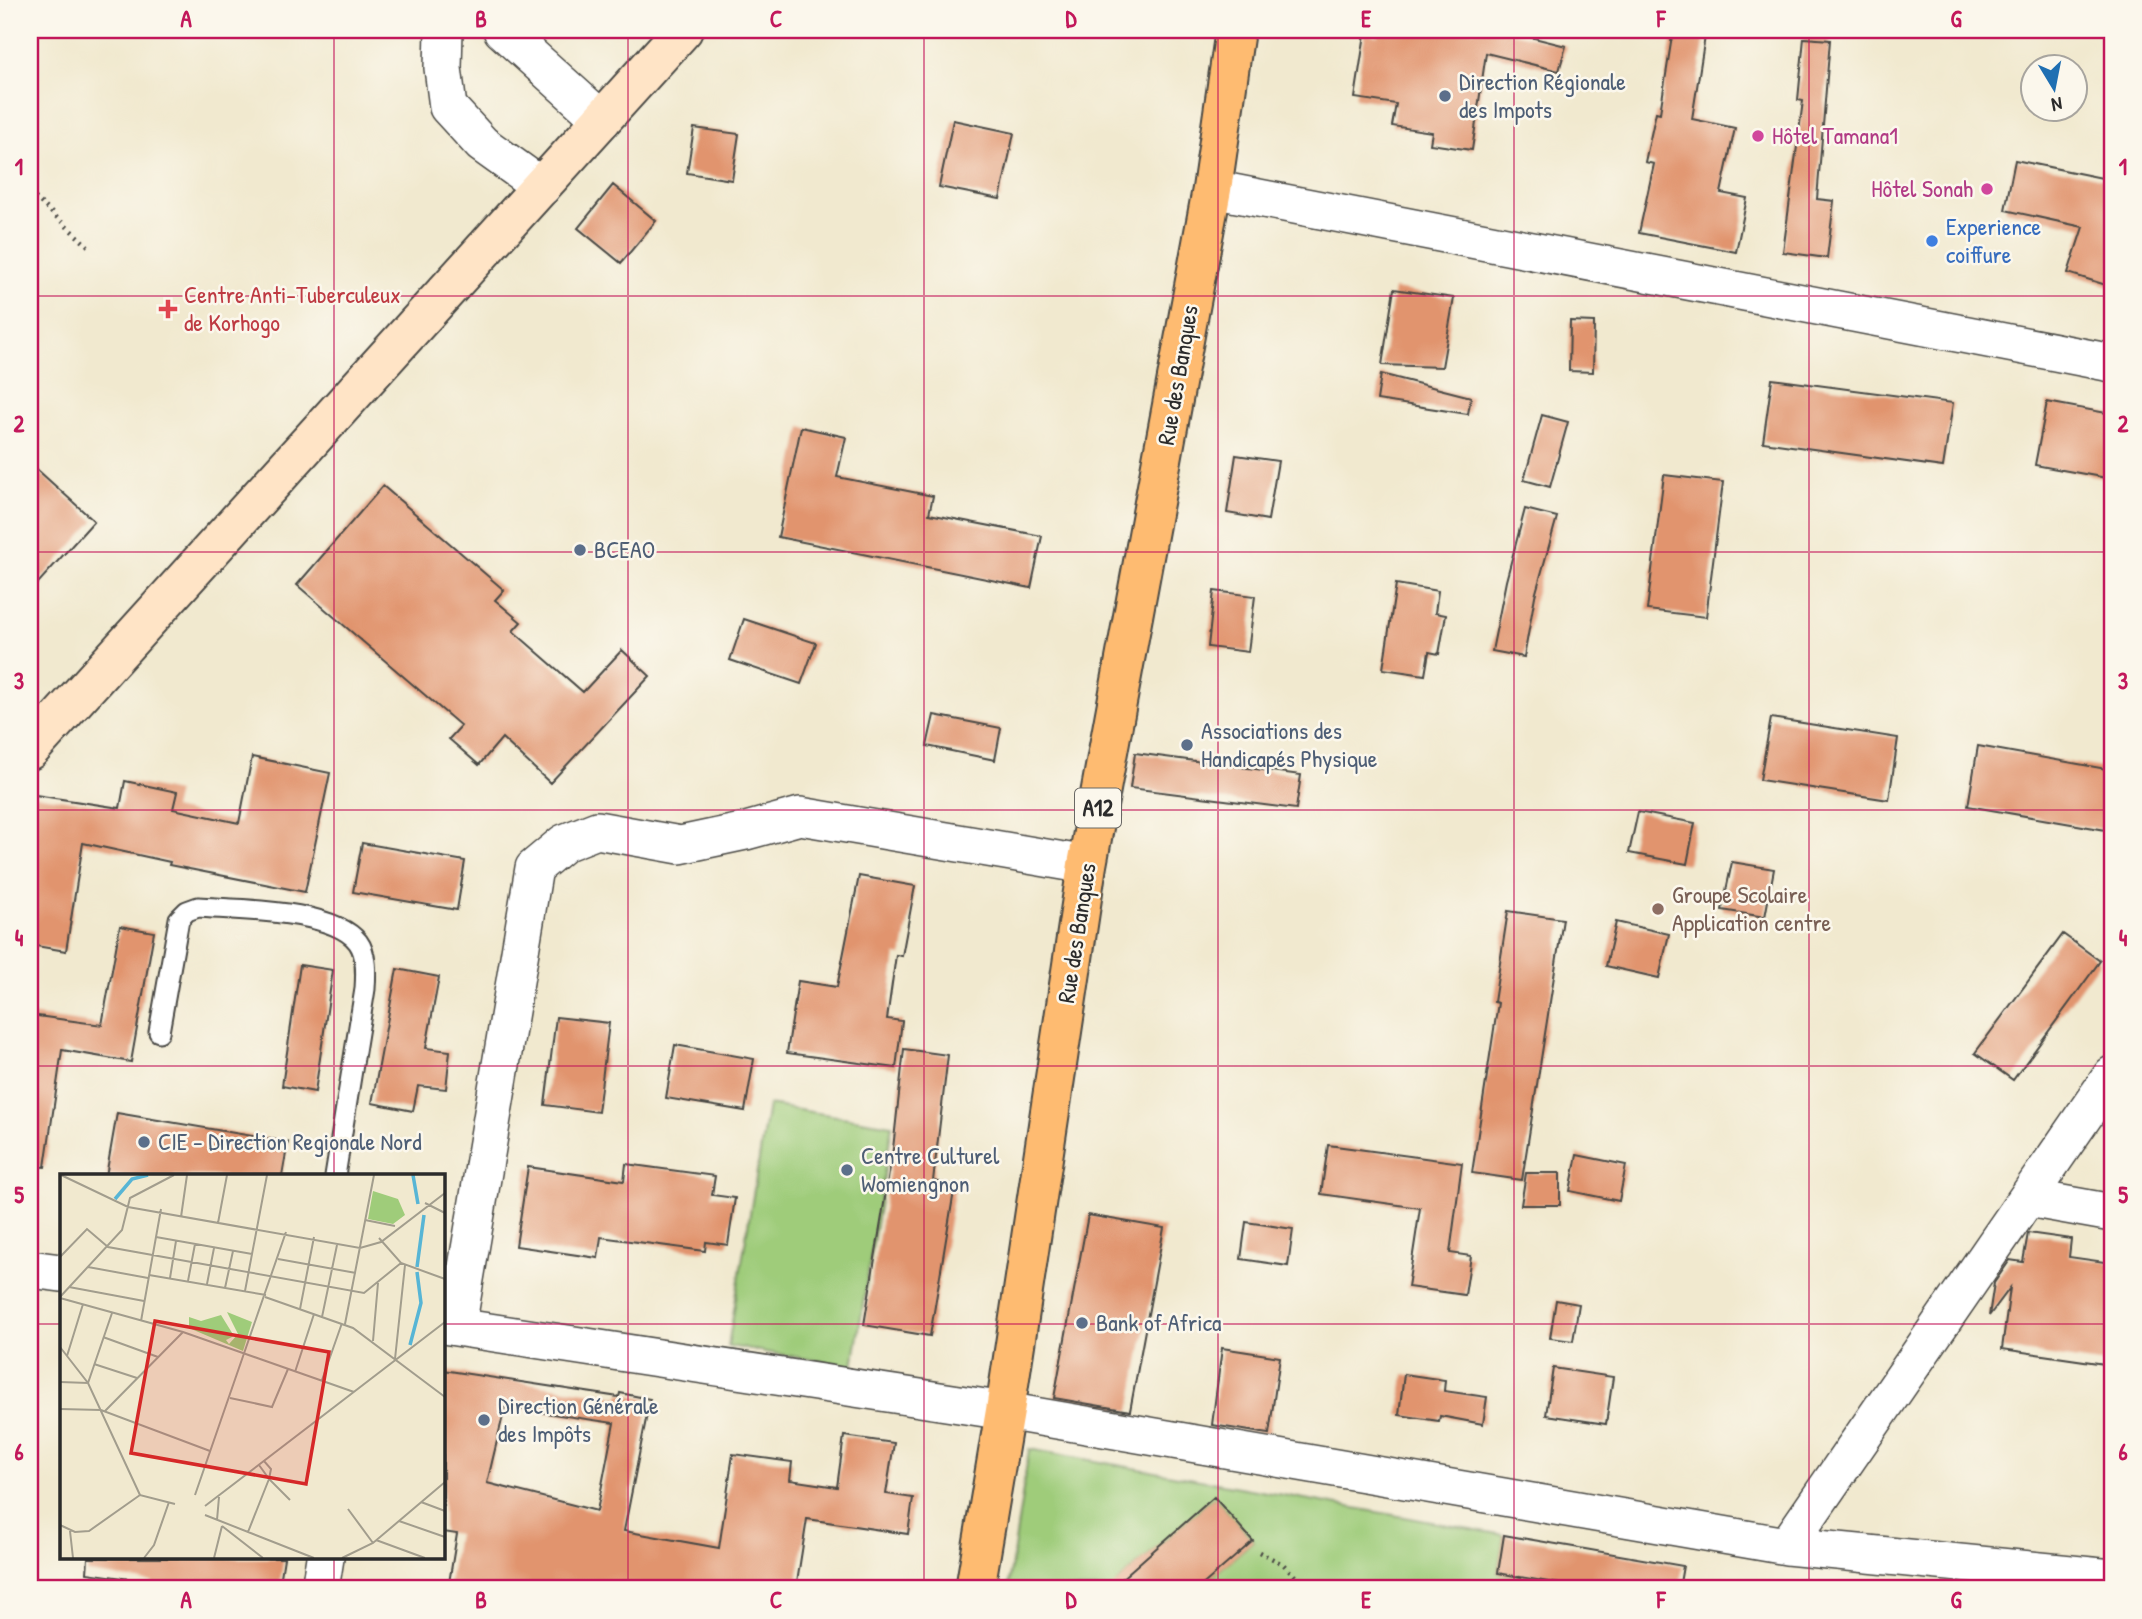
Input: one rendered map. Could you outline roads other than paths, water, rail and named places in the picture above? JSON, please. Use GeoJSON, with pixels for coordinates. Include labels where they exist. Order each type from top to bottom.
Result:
{"type":"FeatureCollection","features":[{"type":"Feature","properties":{"kind":"main road","name":"Rue des Banques"},"geometry":{"type":"LineString","coordinates":[[975,1589],[1005,1411],[1087,865],[1212,189],[1236,30]]}},
{"type":"Feature","properties":{"kind":"street"},"geometry":{"type":"LineString","coordinates":[[444,30],[443,68],[448,107],[482,144],[542,187]]}},
{"type":"Feature","properties":{"kind":"street"},"geometry":{"type":"LineString","coordinates":[[502,30],[602,120]]}},
{"type":"Feature","properties":{"kind":"street"},"geometry":{"type":"LineString","coordinates":[[30,750],[683,30]]}},
{"type":"Feature","properties":{"kind":"street"},"geometry":{"type":"LineString","coordinates":[[1212,189],[2112,363]]}},
{"type":"Feature","properties":{"kind":"street"},"geometry":{"type":"LineString","coordinates":[[1087,865],[800,816],[680,845],[597,830],[564,843],[534,868],[450,1326],[1005,1411],[1787,1546],[2112,1578]]}},
{"type":"Feature","properties":{"kind":"street"},"geometry":{"type":"LineString","coordinates":[[1787,1546],[2112,1075]]}},
{"type":"Feature","properties":{"kind":"street"},"geometry":{"type":"LineString","coordinates":[[2028,1198],[2112,1213]]}},
{"type":"Feature","properties":{"kind":"street"},"geometry":{"type":"LineString","coordinates":[[30,1270],[60,1273]]}},
{"type":"Feature","properties":{"kind":"street"},"geometry":{"type":"LineString","coordinates":[[320,1589],[325,1560]]}},
{"type":"Feature","properties":{"kind":"lane"},"geometry":{"type":"LineString","coordinates":[[159,1032],[179,919],[187,911],[198,907],[297,914],[344,929],[359,943],[366,966],[365,989],[335,1174]]}},
{"type":"Feature","properties":{"kind":"place","name":"Direction Régionale des Impots"},"geometry":{"type":"Point","coordinates":[1445,96]}},
{"type":"Feature","properties":{"kind":"place","name":"Hôtel Tamana1"},"geometry":{"type":"Point","coordinates":[1758,136]}},
{"type":"Feature","properties":{"kind":"place","name":"Hôtel Sonah"},"geometry":{"type":"Point","coordinates":[1987,189]}},
{"type":"Feature","properties":{"kind":"place","name":"Experience coiffure"},"geometry":{"type":"Point","coordinates":[1932,241]}},
{"type":"Feature","properties":{"kind":"place","name":"Centre Anti-Tuberculeux de Korhogo"},"geometry":{"type":"Point","coordinates":[168,309]}},
{"type":"Feature","properties":{"kind":"place","name":"BCEAO"},"geometry":{"type":"Point","coordinates":[580,550]}},
{"type":"Feature","properties":{"kind":"place","name":"Associations des Handicapés Physique"},"geometry":{"type":"Point","coordinates":[1187,745]}},
{"type":"Feature","properties":{"kind":"place","name":"Groupe Scolaire Application centre"},"geometry":{"type":"Point","coordinates":[1658,909]}},
{"type":"Feature","properties":{"kind":"place","name":"CIE - Direction Regionale Nord"},"geometry":{"type":"Point","coordinates":[144,1142]}},
{"type":"Feature","properties":{"kind":"place","name":"Centre Culturel Womiengnon"},"geometry":{"type":"Point","coordinates":[847,1170]}},
{"type":"Feature","properties":{"kind":"place","name":"Bank of Africa"},"geometry":{"type":"Point","coordinates":[1082,1323]}},
{"type":"Feature","properties":{"kind":"place","name":"Direction Générale des Impôts"},"geometry":{"type":"Point","coordinates":[484,1420]}}]}
